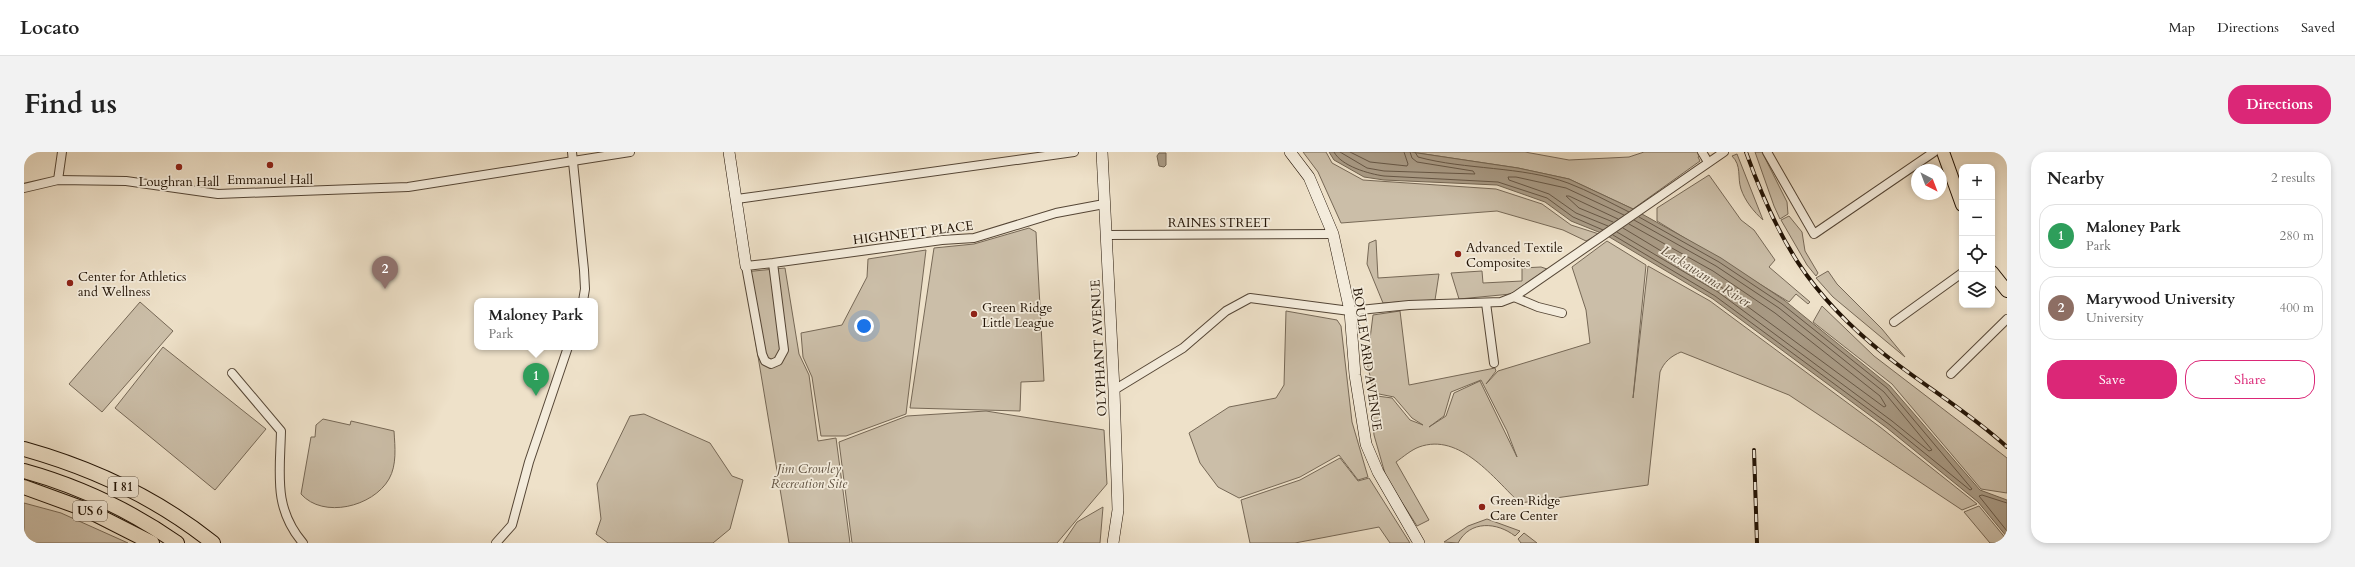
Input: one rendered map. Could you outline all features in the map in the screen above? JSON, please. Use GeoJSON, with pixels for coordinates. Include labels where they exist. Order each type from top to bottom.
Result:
{"type":"FeatureCollection","features":[{"type":"Feature","properties":{"kind":"highway","name":"I 81"},"geometry":{"type":"LineString","coordinates":[[24,449],[72,464],[129,489],[182,520],[213,543]]}},
{"type":"Feature","properties":{"kind":"highway","name":"I 81"},"geometry":{"type":"LineString","coordinates":[[24,471],[100,499],[146,523],[177,543]]}},
{"type":"Feature","properties":{"kind":"highway","name":"US 6"},"geometry":{"type":"LineString","coordinates":[[24,487],[87,510],[152,543]]}},
{"type":"Feature","properties":{"kind":"main road"},"geometry":{"type":"LineString","coordinates":[[1943,152],[1960,200]]}},
{"type":"Feature","properties":{"kind":"main road"},"geometry":{"type":"LineString","coordinates":[[1995,276],[2006,289]]}},
{"type":"Feature","properties":{"kind":"street"},"geometry":{"type":"LineString","coordinates":[[58,180],[62,152]]}},
{"type":"Feature","properties":{"kind":"street"},"geometry":{"type":"LineString","coordinates":[[572,152],[584,270],[585,289],[583,298]]}},
{"type":"Feature","properties":{"kind":"street"},"geometry":{"type":"LineString","coordinates":[[24,188],[58,180],[126,181],[218,194],[408,187],[630,152]]}},
{"type":"Feature","properties":{"kind":"street"},"geometry":{"type":"LineString","coordinates":[[729,152],[746,266],[762,354],[765,361],[771,364],[778,362],[784,350],[773,263]]}},
{"type":"Feature","properties":{"kind":"street"},"geometry":{"type":"LineString","coordinates":[[737,199],[1074,152]]}},
{"type":"Feature","properties":{"kind":"street","name":"OLYPHANT AVENUE"},"geometry":{"type":"LineString","coordinates":[[1102,152],[1114,390],[1118,510],[1113,543]]}},
{"type":"Feature","properties":{"kind":"street","name":"BOULEVARD AVENUE"},"geometry":{"type":"LineString","coordinates":[[1290,152],[1309,177],[1333,234],[1350,311],[1355,375],[1366,444],[1378,472],[1420,543]]}},
{"type":"Feature","properties":{"kind":"street"},"geometry":{"type":"LineString","coordinates":[[1702,152],[1708,162]]}},
{"type":"Feature","properties":{"kind":"street"},"geometry":{"type":"LineString","coordinates":[[1114,390],[1183,348],[1226,311],[1250,298],[1350,311],[1409,305],[1501,302],[1514,298],[1576,257],[1724,152]]}},
{"type":"Feature","properties":{"kind":"street"},"geometry":{"type":"LineString","coordinates":[[1767,152],[1814,234],[1934,152]]}},
{"type":"Feature","properties":{"kind":"street","name":"HIGHNETT PLACE"},"geometry":{"type":"LineString","coordinates":[[746,266],[942,240],[974,238],[1056,213],[1104,204]]}},
{"type":"Feature","properties":{"kind":"street","name":"RAINES STREET"},"geometry":{"type":"LineString","coordinates":[[1106,235],[1333,234]]}},
{"type":"Feature","properties":{"kind":"street"},"geometry":{"type":"LineString","coordinates":[[1894,322],[1959,275]]}},
{"type":"Feature","properties":{"kind":"street"},"geometry":{"type":"LineString","coordinates":[[1514,298],[1538,307],[1562,313]]}},
{"type":"Feature","properties":{"kind":"street"},"geometry":{"type":"LineString","coordinates":[[1486,303],[1494,363]]}},
{"type":"Feature","properties":{"kind":"street"},"geometry":{"type":"LineString","coordinates":[[1951,374],[2007,320]]}},
{"type":"Feature","properties":{"kind":"street"},"geometry":{"type":"LineString","coordinates":[[496,543],[512,525],[529,462],[567,350]]}},
{"type":"Feature","properties":{"kind":"street"},"geometry":{"type":"LineString","coordinates":[[232,373],[281,431],[280,500],[291,526],[303,543]]}},
{"type":"Feature","properties":{"kind":"green space"},"geometry":{"type":"Polygon","coordinates":[[[1303,152],[1326,152],[1332,163],[1363,180],[1496,189],[1542,204],[1571,225],[1599,234],[1586,241],[1563,230],[1497,211],[1341,223],[1318,172],[1303,152]]]}},
{"type":"Feature","properties":{"kind":"green space"},"geometry":{"type":"Polygon","coordinates":[[[1411,152],[1525,152],[1569,160],[1629,157],[1644,152],[1706,152],[1698,157],[1700,161],[1633,209],[1569,179],[1518,168],[1411,152]]]}},
{"type":"Feature","properties":{"kind":"green space"},"geometry":{"type":"Polygon","coordinates":[[[1755,152],[1762,152],[1787,202],[1788,214],[1780,219],[1774,206],[1755,152]]]}},
{"type":"Feature","properties":{"kind":"green space"},"geometry":{"type":"Polygon","coordinates":[[[1737,154],[1763,220],[1750,206],[1743,193],[1740,185],[1737,164],[1732,156],[1737,154]]]}},
{"type":"Feature","properties":{"kind":"green space"},"geometry":{"type":"Polygon","coordinates":[[[1709,175],[1741,220],[1754,230],[1775,260],[1769,267],[1810,302],[1808,304],[1796,294],[1789,302],[1657,221],[1657,208],[1709,175]]]}},
{"type":"Feature","properties":{"kind":"green space"},"geometry":{"type":"Polygon","coordinates":[[[1789,216],[1802,232],[1805,251],[1818,273],[1816,276],[1807,265],[1781,220],[1789,216]]]}},
{"type":"Feature","properties":{"kind":"green space"},"geometry":{"type":"Polygon","coordinates":[[[1029,228],[1036,232],[1044,381],[1021,382],[1020,411],[910,408],[934,248],[974,244],[1029,228]]]}},
{"type":"Feature","properties":{"kind":"green space"},"geometry":{"type":"Polygon","coordinates":[[[1376,240],[1378,278],[1439,274],[1435,300],[1383,303],[1367,264],[1369,243],[1376,240]]]}},
{"type":"Feature","properties":{"kind":"green space"},"geometry":{"type":"Polygon","coordinates":[[[1607,241],[1646,265],[1633,398],[1648,266],[1710,301],[1880,427],[1977,504],[1962,510],[1789,395],[1681,352],[1668,360],[1660,372],[1648,485],[1520,503],[1475,460],[1448,446],[1434,444],[1416,448],[1396,462],[1429,520],[1417,526],[1386,477],[1374,435],[1371,403],[1377,396],[1392,398],[1410,420],[1423,425],[1412,418],[1394,397],[1374,393],[1367,363],[1373,315],[1400,311],[1409,385],[1495,368],[1496,371],[1486,384],[1498,371],[1590,343],[1586,310],[1572,267],[1607,241]],[[1481,380],[1451,392],[1444,416],[1429,427],[1446,416],[1454,393],[1480,381],[1517,457],[1507,431],[1481,380]]]}},
{"type":"Feature","properties":{"kind":"green space"},"geometry":{"type":"Polygon","coordinates":[[[926,250],[906,414],[846,436],[821,436],[812,377],[803,357],[801,333],[842,325],[867,277],[868,259],[926,250]]]}},
{"type":"Feature","properties":{"kind":"green space"},"geometry":{"type":"Polygon","coordinates":[[[1541,267],[1547,269],[1511,294],[1459,299],[1451,273],[1482,271],[1483,283],[1522,281],[1522,268],[1541,267]]]}},
{"type":"Feature","properties":{"kind":"green space","name":"Jim Crowley Recreation Site"},"geometry":{"type":"Polygon","coordinates":[[[785,268],[799,354],[809,375],[818,441],[836,438],[850,543],[789,543],[744,272],[785,268]]]}},
{"type":"Feature","properties":{"kind":"green space"},"geometry":{"type":"Polygon","coordinates":[[[1828,271],[1837,284],[1882,329],[1905,357],[1833,297],[1816,278],[1828,271]]]}},
{"type":"Feature","properties":{"kind":"green space"},"geometry":{"type":"Polygon","coordinates":[[[140,302],[173,331],[102,412],[69,384],[140,302]]]}},
{"type":"Feature","properties":{"kind":"green space"},"geometry":{"type":"Polygon","coordinates":[[[1822,306],[1874,356],[2007,458],[2007,493],[1981,489],[1892,384],[1813,322],[1822,306]]]}},
{"type":"Feature","properties":{"kind":"green space"},"geometry":{"type":"Polygon","coordinates":[[[1286,311],[1337,320],[1341,326],[1352,422],[1368,477],[1358,480],[1339,455],[1300,477],[1239,498],[1218,487],[1200,463],[1189,433],[1229,407],[1276,398],[1284,385],[1286,311]]]}},
{"type":"Feature","properties":{"kind":"green space"},"geometry":{"type":"Polygon","coordinates":[[[163,347],[266,429],[215,490],[115,408],[163,347]]]}},
{"type":"Feature","properties":{"kind":"green space"},"geometry":{"type":"Polygon","coordinates":[[[986,411],[1104,430],[1107,484],[1057,543],[852,543],[839,442],[907,416],[986,411]]]}},
{"type":"Feature","properties":{"kind":"green space"},"geometry":{"type":"Polygon","coordinates":[[[644,414],[710,443],[732,476],[743,480],[730,529],[713,543],[608,543],[596,534],[601,519],[597,484],[630,416],[644,414]]]}},
{"type":"Feature","properties":{"kind":"green space"},"geometry":{"type":"Polygon","coordinates":[[[323,419],[350,425],[351,421],[394,431],[395,456],[392,474],[382,489],[372,497],[360,503],[334,508],[310,502],[301,494],[311,437],[315,437],[316,425],[323,419]]]}},
{"type":"Feature","properties":{"kind":"green space"},"geometry":{"type":"Polygon","coordinates":[[[1340,458],[1358,481],[1369,478],[1410,543],[1390,543],[1379,527],[1295,543],[1250,543],[1241,500],[1300,480],[1340,458]]]}},
{"type":"Feature","properties":{"kind":"green space"},"geometry":{"type":"Polygon","coordinates":[[[24,503],[61,513],[128,543],[24,543],[24,503]]]}},
{"type":"Feature","properties":{"kind":"green space"},"geometry":{"type":"Polygon","coordinates":[[[1979,506],[2007,540],[2007,543],[1990,543],[1964,512],[1979,506]]]}},
{"type":"Feature","properties":{"kind":"green space"},"geometry":{"type":"Polygon","coordinates":[[[1103,507],[1100,543],[1063,543],[1077,522],[1103,507]]]}},
{"type":"Feature","properties":{"kind":"green space"},"geometry":{"type":"Polygon","coordinates":[[[1487,519],[1520,531],[1515,536],[1508,531],[1492,526],[1477,527],[1469,530],[1458,543],[1444,542],[1468,526],[1487,519]]]}},
{"type":"Feature","properties":{"kind":"green space"},"geometry":{"type":"Polygon","coordinates":[[[1524,533],[1537,543],[1521,543],[1518,539],[1524,533]]]}},
{"type":"Feature","properties":{"kind":"water","name":"Lackawanna River"},"geometry":{"type":"Polygon","coordinates":[[[1329,152],[1411,152],[1518,168],[1569,179],[1633,209],[1721,258],[1784,300],[1890,386],[1980,490],[2007,500],[2007,537],[1978,502],[1887,428],[1713,299],[1606,235],[1571,221],[1545,202],[1497,185],[1384,180],[1364,177],[1334,160],[1329,152]]]}},
{"type":"Feature","properties":{"kind":"water"},"geometry":{"type":"Polygon","coordinates":[[[1159,153],[1166,153],[1166,165],[1164,167],[1159,166],[1157,156],[1159,153]]]}},
{"type":"Feature","properties":{"kind":"railway"},"geometry":{"type":"LineString","coordinates":[[1746,152],[1758,184],[1784,239],[1799,264],[1835,310],[1858,332],[1899,366],[1978,422],[2007,447]]}},
{"type":"Feature","properties":{"kind":"railway"},"geometry":{"type":"LineString","coordinates":[[1754,450],[1757,543]]}},
{"type":"Feature","properties":{"kind":"place","name":"Emmanuel Hall"},"geometry":{"type":"Point","coordinates":[270,165]}},
{"type":"Feature","properties":{"kind":"place","name":"Loughran Hall"},"geometry":{"type":"Point","coordinates":[179,167]}},
{"type":"Feature","properties":{"kind":"place","name":"Advanced Textile Composites"},"geometry":{"type":"Point","coordinates":[1458,254]}},
{"type":"Feature","properties":{"kind":"place","name":"Center for Athletics and Wellness"},"geometry":{"type":"Point","coordinates":[70,283]}},
{"type":"Feature","properties":{"kind":"place","name":"Marywood University"},"geometry":{"type":"Point","coordinates":[385,289]}},
{"type":"Feature","properties":{"kind":"place","name":"Green Ridge Little League"},"geometry":{"type":"Point","coordinates":[974,314]}},
{"type":"Feature","properties":{"kind":"place","name":"Maloney Park"},"geometry":{"type":"Point","coordinates":[536,396]}},
{"type":"Feature","properties":{"kind":"place","name":"Green Ridge Care Center"},"geometry":{"type":"Point","coordinates":[1482,507]}}]}
